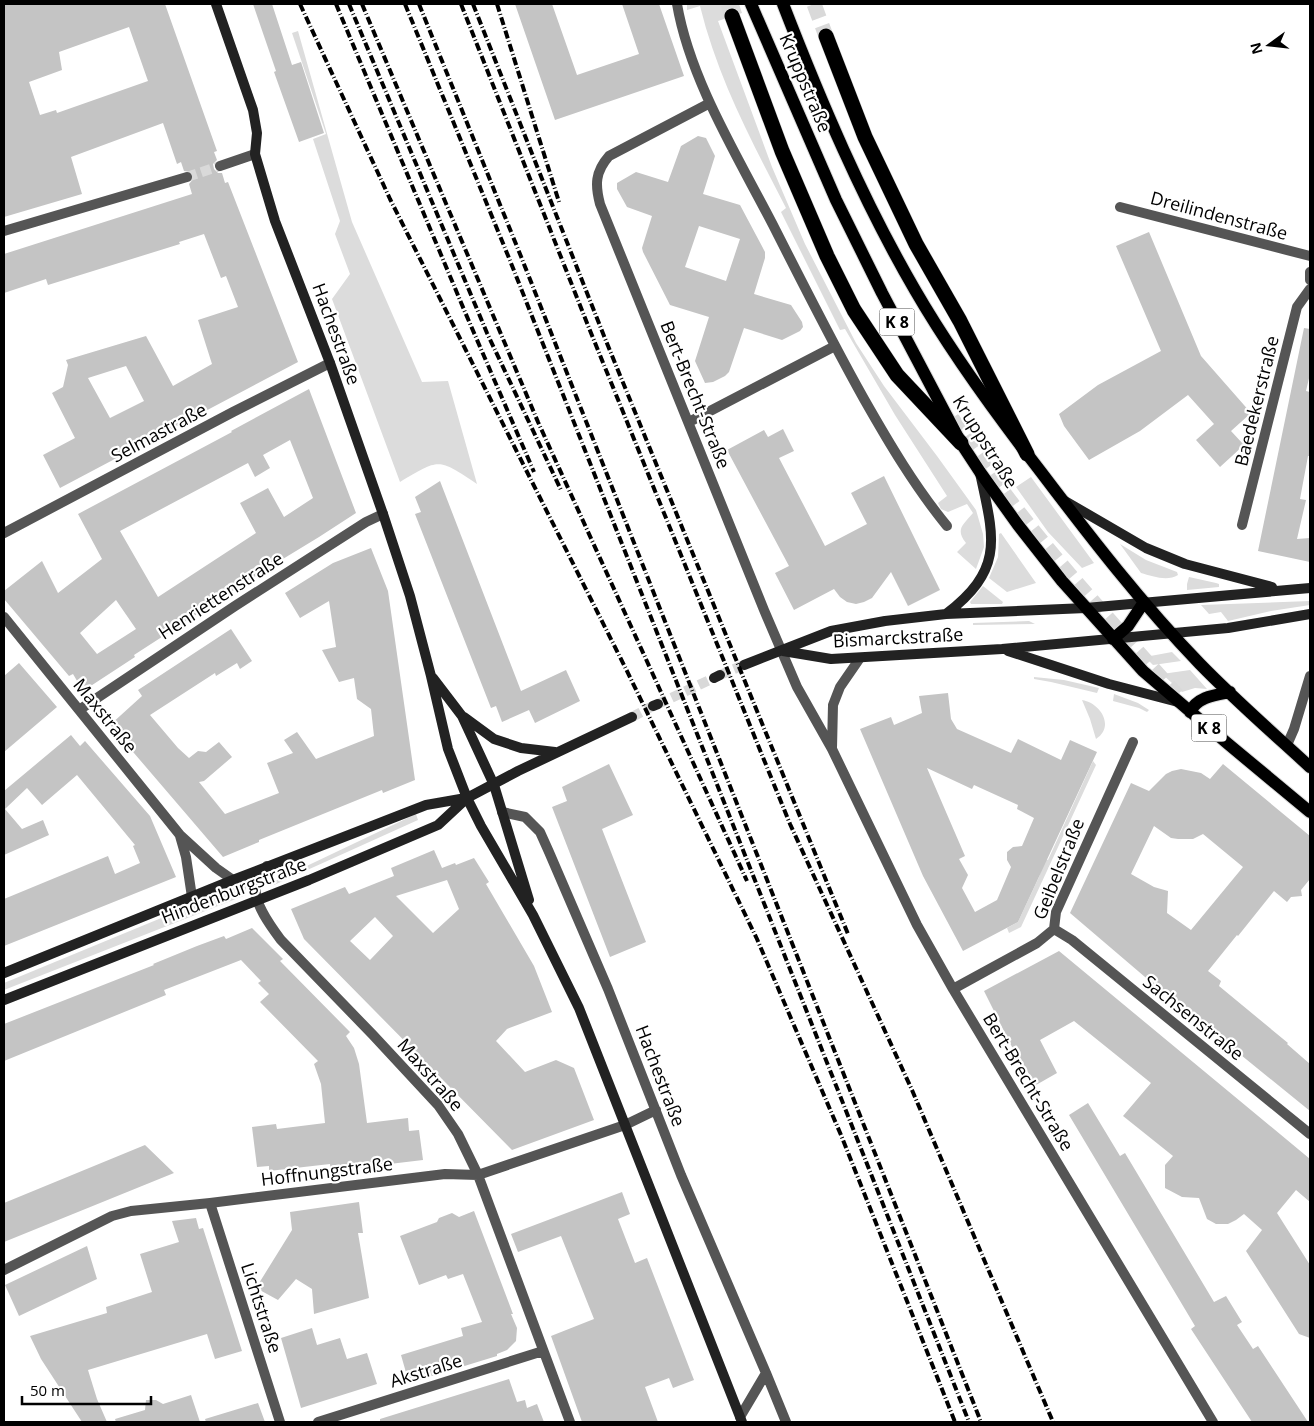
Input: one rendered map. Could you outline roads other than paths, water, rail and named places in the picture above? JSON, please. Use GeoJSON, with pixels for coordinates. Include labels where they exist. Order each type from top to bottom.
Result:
{"type":"FeatureCollection","features":[{"type":"Feature","properties":{"kind":"highway"},"geometry":{"type":"LineString","coordinates":[[732,16],[785,159],[827,256],[854,310],[897,374],[961,443]]}},
{"type":"Feature","properties":{"kind":"highway"},"geometry":{"type":"LineString","coordinates":[[826,36],[865,138],[916,244],[960,321],[1027,454]]}},
{"type":"Feature","properties":{"kind":"main road","name":"Hachestraße"},"geometry":{"type":"LineString","coordinates":[[216,4],[253,110],[256,133],[255,154],[275,222],[330,364],[410,596],[448,749],[467,798],[485,834],[533,915],[579,1008],[741,1420]]}},
{"type":"Feature","properties":{"kind":"main road","name":"Kruppstraße"},"geometry":{"type":"LineString","coordinates":[[751,4],[836,200],[961,443],[980,472],[1036,550],[1143,671],[1310,812]]}},
{"type":"Feature","properties":{"kind":"main road","name":"Kruppstraße"},"geometry":{"type":"LineString","coordinates":[[783,4],[841,145],[863,192],[914,288],[951,347],[1061,499],[1144,602],[1199,662],[1310,767]]}},
{"type":"Feature","properties":{"kind":"main road"},"geometry":{"type":"LineString","coordinates":[[946,614],[962,602],[973,590],[980,579],[992,548],[991,524],[980,472]]}},
{"type":"Feature","properties":{"kind":"main road"},"geometry":{"type":"LineString","coordinates":[[1061,499],[1146,548],[1185,564],[1280,590]]}},
{"type":"Feature","properties":{"kind":"main road","name":"Bismarckstraße"},"geometry":{"type":"LineString","coordinates":[[782,651],[831,631],[885,621],[946,614],[1086,608],[1310,588]]}},
{"type":"Feature","properties":{"kind":"main road"},"geometry":{"type":"LineString","coordinates":[[1113,639],[1128,626],[1144,602]]}},
{"type":"Feature","properties":{"kind":"main road","name":"Bismarckstraße"},"geometry":{"type":"LineString","coordinates":[[782,651],[831,659],[1002,649],[1240,627],[1310,614]]}},
{"type":"Feature","properties":{"kind":"main road"},"geometry":{"type":"LineString","coordinates":[[1002,649],[1109,684],[1179,703]]}},
{"type":"Feature","properties":{"kind":"main road"},"geometry":{"type":"LineString","coordinates":[[744,665],[782,651]]}},
{"type":"Feature","properties":{"kind":"main road","name":"Hachestraße"},"geometry":{"type":"LineString","coordinates":[[431,676],[462,716],[494,784],[533,915]]}},
{"type":"Feature","properties":{"kind":"main road"},"geometry":{"type":"LineString","coordinates":[[1190,712],[1196,703],[1202,700],[1230,692]]}},
{"type":"Feature","properties":{"kind":"main road"},"geometry":{"type":"LineString","coordinates":[[462,716],[494,739],[521,748],[556,752]]}},
{"type":"Feature","properties":{"kind":"main road","name":"Hindenburgstraße"},"geometry":{"type":"LineString","coordinates":[[4,1000],[258,900],[438,824],[467,798],[556,752],[632,717]]}},
{"type":"Feature","properties":{"kind":"main road","name":"Hindenburgstraße"},"geometry":{"type":"LineString","coordinates":[[4,973],[267,866],[426,805],[467,798]]}},
{"type":"Feature","properties":{"kind":"street"},"geometry":{"type":"LineString","coordinates":[[677,4],[684,34],[710,103],[834,346],[888,441],[930,506],[947,526]]}},
{"type":"Feature","properties":{"kind":"street","name":"Bert-Brecht-Straße"},"geometry":{"type":"LineString","coordinates":[[710,103],[609,156],[602,164],[598,175],[596,189],[600,204],[797,687],[832,749],[917,925],[952,989],[1213,1422]]}},
{"type":"Feature","properties":{"kind":"street"},"geometry":{"type":"LineString","coordinates":[[220,166],[255,154]]}},
{"type":"Feature","properties":{"kind":"street"},"geometry":{"type":"LineString","coordinates":[[4,231],[186,177]]}},
{"type":"Feature","properties":{"kind":"street","name":"Dreilindenstraße"},"geometry":{"type":"LineString","coordinates":[[1120,207],[1310,256]]}},
{"type":"Feature","properties":{"kind":"street"},"geometry":{"type":"LineString","coordinates":[[1310,272],[1310,280]]}},
{"type":"Feature","properties":{"kind":"street","name":"Baedekerstraße"},"geometry":{"type":"LineString","coordinates":[[1242,525],[1297,307],[1310,289]]}},
{"type":"Feature","properties":{"kind":"street"},"geometry":{"type":"LineString","coordinates":[[689,422],[834,346]]}},
{"type":"Feature","properties":{"kind":"street","name":"Selmastraße"},"geometry":{"type":"LineString","coordinates":[[4,533],[233,412],[330,364]]}},
{"type":"Feature","properties":{"kind":"street","name":"Henriettenstraße"},"geometry":{"type":"LineString","coordinates":[[79,710],[263,588],[366,522],[383,514]]}},
{"type":"Feature","properties":{"kind":"street","name":"Maxstraße"},"geometry":{"type":"LineString","coordinates":[[4,617],[180,835],[216,868],[233,880]]}},
{"type":"Feature","properties":{"kind":"street","name":"Bert-Brecht-Straße"},"geometry":{"type":"LineString","coordinates":[[832,749],[833,705],[840,687],[860,658]]}},
{"type":"Feature","properties":{"kind":"street"},"geometry":{"type":"LineString","coordinates":[[1286,745],[1294,729],[1310,676]]}},
{"type":"Feature","properties":{"kind":"street","name":"Geibelstraße"},"geometry":{"type":"LineString","coordinates":[[952,989],[1036,943],[1054,929],[1056,912],[1133,742]]}},
{"type":"Feature","properties":{"kind":"street","name":"Hachestraße"},"geometry":{"type":"LineString","coordinates":[[502,812],[525,817],[540,832],[608,989],[681,1175],[786,1422]]}},
{"type":"Feature","properties":{"kind":"street","name":"Maxstraße"},"geometry":{"type":"LineString","coordinates":[[180,835],[186,857],[192,897]]}},
{"type":"Feature","properties":{"kind":"street"},"geometry":{"type":"LineString","coordinates":[[258,900],[256,888],[267,866]]}},
{"type":"Feature","properties":{"kind":"street","name":"Maxstraße"},"geometry":{"type":"LineString","coordinates":[[258,900],[268,923],[281,940],[374,1035],[438,1105],[458,1134],[478,1175],[570,1422]]}},
{"type":"Feature","properties":{"kind":"street","name":"Sachsenstraße"},"geometry":{"type":"LineString","coordinates":[[1054,929],[1072,940],[1310,1134]]}},
{"type":"Feature","properties":{"kind":"street","name":"Hoffnungstraße"},"geometry":{"type":"LineString","coordinates":[[4,1270],[112,1216],[131,1211],[445,1174],[478,1175],[625,1125],[656,1110]]}},
{"type":"Feature","properties":{"kind":"street","name":"Lichtstraße"},"geometry":{"type":"LineString","coordinates":[[210,1203],[280,1422]]}},
{"type":"Feature","properties":{"kind":"street","name":"Akstraße"},"geometry":{"type":"LineString","coordinates":[[318,1422],[543,1352]]}},
{"type":"Feature","properties":{"kind":"street","name":"Hachestraße"},"geometry":{"type":"LineString","coordinates":[[741,1420],[766,1373]]}},
{"type":"Feature","properties":{"kind":"tunnel"},"geometry":{"type":"LineString","coordinates":[[728,4],[732,16]]}},
{"type":"Feature","properties":{"kind":"tunnel"},"geometry":{"type":"LineString","coordinates":[[814,4],[826,36]]}},
{"type":"Feature","properties":{"kind":"tunnel"},"geometry":{"type":"LineString","coordinates":[[187,177],[220,166]]}},
{"type":"Feature","properties":{"kind":"tunnel"},"geometry":{"type":"LineString","coordinates":[[952,418],[1003,492],[1030,527],[1177,695]]}},
{"type":"Feature","properties":{"kind":"tunnel"},"geometry":{"type":"LineString","coordinates":[[720,675],[744,665]]}},
{"type":"Feature","properties":{"kind":"tunnel"},"geometry":{"type":"LineString","coordinates":[[658,704],[714,678]]}},
{"type":"Feature","properties":{"kind":"tunnel"},"geometry":{"type":"LineString","coordinates":[[632,717],[653,706]]}},
{"type":"Feature","properties":{"kind":"railway"},"geometry":{"type":"LineString","coordinates":[[300,4],[390,199],[626,669],[757,939],[841,1135],[955,1422]]}},
{"type":"Feature","properties":{"kind":"railway"},"geometry":{"type":"LineString","coordinates":[[336,4],[534,472]]}},
{"type":"Feature","properties":{"kind":"railway"},"geometry":{"type":"LineString","coordinates":[[349,4],[487,333],[561,490]]}},
{"type":"Feature","properties":{"kind":"railway"},"geometry":{"type":"LineString","coordinates":[[362,4],[538,422],[747,881]]}},
{"type":"Feature","properties":{"kind":"railway"},"geometry":{"type":"LineString","coordinates":[[405,4],[509,258],[969,1422]]}},
{"type":"Feature","properties":{"kind":"railway"},"geometry":{"type":"LineString","coordinates":[[419,4],[520,254],[981,1422]]}},
{"type":"Feature","properties":{"kind":"railway"},"geometry":{"type":"LineString","coordinates":[[461,4],[589,328],[790,824],[912,1090],[1053,1422]]}},
{"type":"Feature","properties":{"kind":"railway"},"geometry":{"type":"LineString","coordinates":[[473,4],[604,336],[848,934]]}},
{"type":"Feature","properties":{"kind":"railway"},"geometry":{"type":"LineString","coordinates":[[497,4],[559,202]]}}]}
